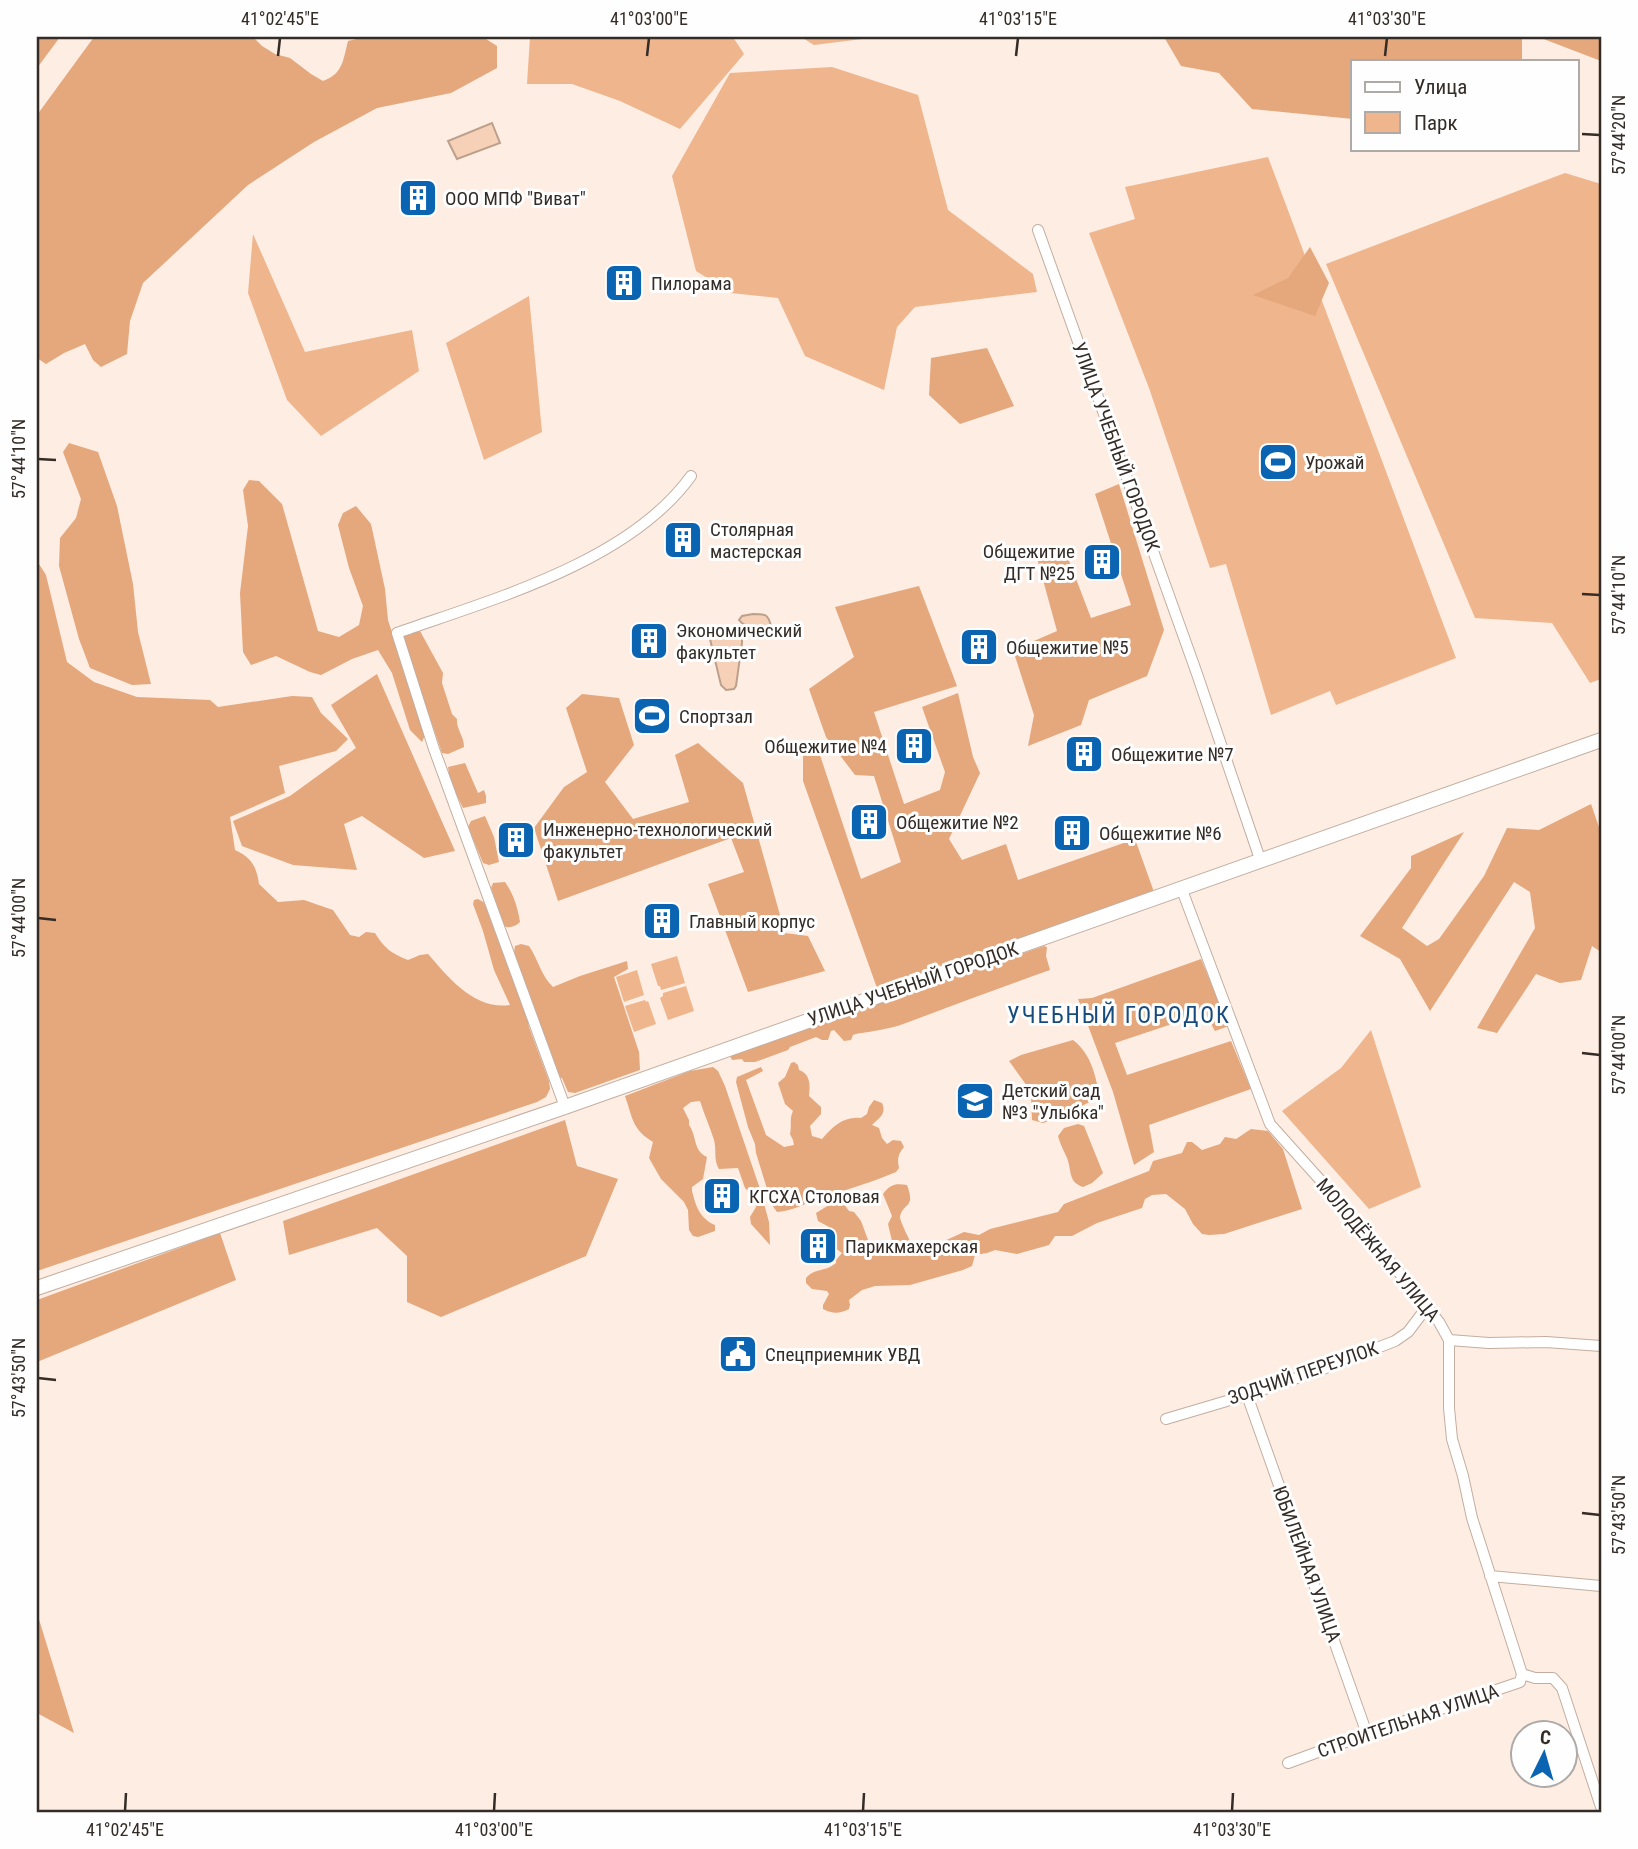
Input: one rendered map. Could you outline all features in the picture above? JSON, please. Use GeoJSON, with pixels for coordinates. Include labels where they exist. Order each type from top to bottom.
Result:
{"type":"FeatureCollection","features":[{"type":"Feature","properties":{"kind":"street","name":"УЛИЦА УЧЕБНЫЙ ГОРОДОК"},"geometry":{"type":"LineString","coordinates":[[1038,230],[1261,862]]}},
{"type":"Feature","properties":{"kind":"street"},"geometry":{"type":"LineString","coordinates":[[565,1107],[446,783],[397,633],[515,591],[593,557],[622,541],[640,527],[679,493],[691,476]]}},
{"type":"Feature","properties":{"kind":"street","name":"УЛИЦА УЧЕБНЫЙ ГОРОДОК"},"geometry":{"type":"LineString","coordinates":[[37,1288],[565,1107],[1601,740]]}},
{"type":"Feature","properties":{"kind":"street","name":"МОЛОДЁЖНАЯ УЛИЦА"},"geometry":{"type":"LineString","coordinates":[[1182,890],[1270,1124],[1427,1307],[1449,1340],[1452,1439],[1472,1518],[1522,1674]]}},
{"type":"Feature","properties":{"kind":"street","name":"ЗОДЧИЙ ПЕРЕУЛОК"},"geometry":{"type":"LineString","coordinates":[[1166,1419],[1247,1395],[1395,1341],[1408,1332],[1427,1307]]}},
{"type":"Feature","properties":{"kind":"street"},"geometry":{"type":"LineString","coordinates":[[1449,1340],[1601,1346]]}},
{"type":"Feature","properties":{"kind":"street","name":"ЮБИЛЕЙНАЯ УЛИЦА"},"geometry":{"type":"LineString","coordinates":[[1247,1395],[1367,1734]]}},
{"type":"Feature","properties":{"kind":"street"},"geometry":{"type":"LineString","coordinates":[[1490,1576],[1601,1586]]}},
{"type":"Feature","properties":{"kind":"street"},"geometry":{"type":"LineString","coordinates":[[1522,1674],[1535,1678],[1553,1678],[1562,1688],[1601,1807]]}},
{"type":"Feature","properties":{"kind":"street","name":"СТРОИТЕЛЬНАЯ УЛИЦА"},"geometry":{"type":"LineString","coordinates":[[1287,1763],[1520,1682],[1522,1674]]}},
{"type":"Feature","properties":{"kind":"green space"},"geometry":{"type":"Polygon","coordinates":[[[530,37],[733,37],[744,54],[680,129],[620,101],[572,84],[527,84],[530,37]]]}},
{"type":"Feature","properties":{"kind":"green space"},"geometry":{"type":"Polygon","coordinates":[[[801,37],[878,37],[814,45],[801,37]]]}},
{"type":"Feature","properties":{"kind":"green space"},"geometry":{"type":"Polygon","coordinates":[[[832,67],[918,95],[948,210],[1033,274],[1037,292],[915,307],[897,327],[884,390],[805,356],[778,298],[731,293],[696,271],[672,176],[730,73],[832,67]]]}},
{"type":"Feature","properties":{"kind":"green space","name":"Урожай"},"geometry":{"type":"Polygon","coordinates":[[[1268,157],[1456,658],[1336,705],[1330,691],[1271,715],[1226,564],[1210,568],[1149,388],[1089,233],[1135,219],[1125,187],[1268,157]]]}},
{"type":"Feature","properties":{"kind":"green space"},"geometry":{"type":"Polygon","coordinates":[[[1565,173],[1601,184],[1601,679],[1590,683],[1552,623],[1475,618],[1326,264],[1565,173]]]}},
{"type":"Feature","properties":{"kind":"green space"},"geometry":{"type":"Polygon","coordinates":[[[253,234],[305,352],[412,330],[419,371],[321,436],[287,400],[248,293],[253,234]]]}},
{"type":"Feature","properties":{"kind":"green space"},"geometry":{"type":"Polygon","coordinates":[[[529,296],[542,432],[484,460],[446,343],[529,296]]]}},
{"type":"Feature","properties":{"kind":"green space"},"geometry":{"type":"Polygon","coordinates":[[[677,956],[685,983],[661,990],[651,964],[677,956]]]}},
{"type":"Feature","properties":{"kind":"green space"},"geometry":{"type":"Polygon","coordinates":[[[637,970],[644,995],[624,1002],[616,977],[637,970]]]}},
{"type":"Feature","properties":{"kind":"green space"},"geometry":{"type":"Polygon","coordinates":[[[686,986],[694,1011],[668,1020],[660,998],[663,993],[686,986]]]}},
{"type":"Feature","properties":{"kind":"green space"},"geometry":{"type":"Polygon","coordinates":[[[648,1001],[656,1024],[634,1032],[625,1006],[648,1001]]]}},
{"type":"Feature","properties":{"kind":"green space"},"geometry":{"type":"Polygon","coordinates":[[[1371,1030],[1421,1187],[1369,1209],[1282,1111],[1341,1068],[1371,1030]]]}},
{"type":"Feature","properties":{"kind":"shaded area"},"geometry":{"type":"Polygon","coordinates":[[[37,37],[60,37],[37,68],[37,37]]]}},
{"type":"Feature","properties":{"kind":"shaded area"},"geometry":{"type":"Polygon","coordinates":[[[94,37],[253,37],[262,46],[275,54],[290,58],[323,81],[338,70],[348,41],[365,37],[483,37],[497,46],[497,68],[451,93],[377,108],[314,142],[248,185],[143,283],[130,321],[127,354],[101,367],[93,360],[85,344],[46,364],[37,358],[37,115],[94,37]]]}},
{"type":"Feature","properties":{"kind":"shaded area"},"geometry":{"type":"Polygon","coordinates":[[[1164,37],[1522,39],[1522,60],[1351,60],[1351,119],[1252,109],[1219,73],[1181,66],[1164,37]]]}},
{"type":"Feature","properties":{"kind":"shaded area"},"geometry":{"type":"Polygon","coordinates":[[[1601,37],[1601,61],[1541,38],[1601,37]]]}},
{"type":"Feature","properties":{"kind":"shaded area"},"geometry":{"type":"Polygon","coordinates":[[[492,123],[500,143],[457,159],[448,141],[492,123]]]}},
{"type":"Feature","properties":{"kind":"shaded area"},"geometry":{"type":"Polygon","coordinates":[[[1310,247],[1329,283],[1315,316],[1253,295],[1288,278],[1310,247]]]}},
{"type":"Feature","properties":{"kind":"shaded area"},"geometry":{"type":"Polygon","coordinates":[[[987,348],[1014,406],[960,424],[929,395],[931,358],[987,348]]]}},
{"type":"Feature","properties":{"kind":"shaded area"},"geometry":{"type":"Polygon","coordinates":[[[69,443],[98,452],[117,506],[133,584],[138,632],[151,684],[132,685],[90,668],[79,639],[59,566],[60,538],[76,518],[81,499],[63,452],[69,443]]]}},
{"type":"Feature","properties":{"kind":"shaded area"},"geometry":{"type":"Polygon","coordinates":[[[249,480],[259,481],[282,504],[318,631],[339,637],[359,625],[363,606],[349,568],[338,525],[343,513],[356,506],[371,524],[385,589],[388,620],[425,735],[422,742],[410,730],[392,673],[378,650],[352,659],[321,675],[276,656],[251,665],[243,652],[240,593],[248,526],[243,490],[249,480]]]}},
{"type":"Feature","properties":{"kind":"shaded area"},"geometry":{"type":"Polygon","coordinates":[[[1119,484],[1164,630],[1147,676],[1089,700],[1081,725],[1028,746],[1034,715],[1013,650],[1057,631],[1037,558],[1063,545],[1091,618],[1131,605],[1095,494],[1119,484]]]}},
{"type":"Feature","properties":{"kind":"shaded area"},"geometry":{"type":"Polygon","coordinates":[[[37,561],[46,575],[67,662],[94,682],[137,697],[210,700],[218,707],[292,696],[312,697],[321,713],[348,739],[336,751],[279,766],[285,793],[230,817],[235,850],[249,859],[257,872],[259,884],[278,902],[304,900],[333,910],[350,935],[359,937],[366,932],[375,933],[389,950],[408,960],[428,954],[454,982],[474,997],[485,1003],[510,1005],[494,970],[473,904],[474,900],[478,899],[485,903],[524,1002],[529,1027],[549,1081],[550,1089],[546,1097],[37,1271],[37,561]]]}},
{"type":"Feature","properties":{"kind":"shaded area"},"geometry":{"type":"Polygon","coordinates":[[[919,586],[957,686],[874,712],[904,804],[940,790],[945,772],[922,707],[958,693],[973,757],[980,773],[949,839],[962,860],[1006,844],[1018,880],[1135,839],[1154,892],[877,988],[803,781],[803,742],[815,740],[861,879],[901,862],[874,776],[855,775],[826,737],[809,689],[854,657],[835,607],[919,586]]]}},
{"type":"Feature","properties":{"kind":"shaded area"},"geometry":{"type":"Polygon","coordinates":[[[742,616],[766,616],[771,626],[754,628],[739,620],[742,616]]]}},
{"type":"Feature","properties":{"kind":"shaded area"},"geometry":{"type":"Polygon","coordinates":[[[737,630],[742,643],[736,686],[726,690],[721,685],[710,639],[711,636],[737,630]]]}},
{"type":"Feature","properties":{"kind":"shaded area"},"geometry":{"type":"Polygon","coordinates":[[[420,631],[443,673],[442,683],[464,743],[464,747],[448,754],[442,753],[403,640],[404,634],[420,631]]]}},
{"type":"Feature","properties":{"kind":"shaded area"},"geometry":{"type":"Polygon","coordinates":[[[377,674],[455,851],[424,858],[362,816],[344,824],[357,870],[293,865],[242,846],[233,821],[290,796],[356,748],[331,705],[377,674]]]}},
{"type":"Feature","properties":{"kind":"shaded area"},"geometry":{"type":"Polygon","coordinates":[[[582,694],[619,698],[634,745],[605,782],[633,819],[689,802],[675,755],[698,743],[743,783],[785,933],[808,936],[825,971],[748,992],[708,884],[744,872],[731,838],[558,901],[534,828],[564,787],[587,772],[566,708],[582,694]]]}},
{"type":"Feature","properties":{"kind":"shaded area"},"geometry":{"type":"Polygon","coordinates":[[[465,763],[478,793],[484,790],[486,803],[463,808],[450,781],[448,767],[465,763]]]}},
{"type":"Feature","properties":{"kind":"shaded area"},"geometry":{"type":"Polygon","coordinates":[[[1591,804],[1601,833],[1601,952],[1592,946],[1581,980],[1560,983],[1536,974],[1497,1033],[1477,1028],[1535,928],[1530,892],[1514,882],[1430,1011],[1400,959],[1360,936],[1411,868],[1411,856],[1464,832],[1402,928],[1427,946],[1439,939],[1484,876],[1507,828],[1539,830],[1591,804]]]}},
{"type":"Feature","properties":{"kind":"shaded area"},"geometry":{"type":"Polygon","coordinates":[[[485,816],[494,837],[499,862],[489,865],[483,863],[468,827],[471,821],[485,816]]]}},
{"type":"Feature","properties":{"kind":"shaded area"},"geometry":{"type":"Polygon","coordinates":[[[505,882],[515,901],[520,922],[510,927],[504,926],[491,888],[493,883],[505,882]]]}},
{"type":"Feature","properties":{"kind":"shaded area"},"geometry":{"type":"Polygon","coordinates":[[[515,946],[529,946],[545,978],[553,987],[627,961],[628,969],[614,977],[639,1052],[640,1070],[575,1093],[568,1092],[562,1078],[557,1077],[514,952],[515,946]]]}},
{"type":"Feature","properties":{"kind":"shaded area"},"geometry":{"type":"Polygon","coordinates":[[[1047,947],[1046,956],[1050,970],[902,1024],[856,1034],[851,1040],[844,1041],[834,1030],[828,1040],[816,1037],[755,1062],[732,1060],[730,1056],[731,1053],[1047,947]]]}},
{"type":"Feature","properties":{"kind":"shaded area"},"geometry":{"type":"Polygon","coordinates":[[[1201,959],[1229,1026],[1215,1031],[1205,1013],[1115,1043],[1127,1075],[1231,1041],[1251,1089],[1149,1125],[1154,1152],[1134,1165],[1113,1092],[1078,999],[1092,998],[1201,959]]]}},
{"type":"Feature","properties":{"kind":"shaded area"},"geometry":{"type":"Polygon","coordinates":[[[1073,1040],[1089,1059],[1100,1097],[1055,1119],[1043,1123],[1032,1120],[1031,1096],[1009,1061],[1073,1040]]]}},
{"type":"Feature","properties":{"kind":"shaded area"},"geometry":{"type":"Polygon","coordinates":[[[794,1062],[808,1077],[809,1096],[821,1107],[821,1114],[810,1126],[812,1136],[822,1139],[839,1123],[861,1118],[867,1114],[874,1100],[882,1103],[884,1110],[882,1116],[872,1125],[879,1128],[887,1144],[893,1140],[901,1141],[904,1147],[899,1154],[899,1168],[896,1172],[777,1212],[772,1205],[736,1082],[737,1077],[761,1067],[763,1071],[746,1080],[766,1135],[784,1147],[794,1145],[790,1134],[793,1111],[785,1104],[778,1083],[794,1062]]]}},
{"type":"Feature","properties":{"kind":"shaded area"},"geometry":{"type":"Polygon","coordinates":[[[713,1067],[725,1086],[760,1189],[769,1222],[770,1245],[751,1224],[750,1217],[756,1207],[754,1197],[745,1188],[738,1168],[719,1169],[717,1165],[714,1140],[700,1101],[691,1102],[683,1108],[697,1147],[707,1157],[703,1179],[692,1187],[692,1191],[699,1211],[715,1225],[715,1231],[698,1237],[693,1236],[689,1230],[688,1210],[684,1202],[661,1179],[649,1158],[653,1142],[637,1128],[625,1096],[690,1071],[713,1067]]]}},
{"type":"Feature","properties":{"kind":"shaded area"},"geometry":{"type":"Polygon","coordinates":[[[565,1120],[577,1166],[618,1179],[586,1256],[441,1317],[407,1302],[407,1256],[377,1228],[289,1255],[283,1221],[565,1120]]]}},
{"type":"Feature","properties":{"kind":"shaded area"},"geometry":{"type":"Polygon","coordinates":[[[1078,1124],[1084,1126],[1103,1173],[1083,1187],[1073,1179],[1058,1136],[1064,1128],[1078,1124]]]}},
{"type":"Feature","properties":{"kind":"shaded area"},"geometry":{"type":"Polygon","coordinates":[[[1251,1129],[1268,1131],[1283,1149],[1302,1209],[1224,1234],[1209,1235],[1202,1234],[1185,1209],[1166,1194],[1152,1195],[1145,1199],[1142,1208],[1097,1223],[1072,1236],[1055,1236],[1049,1245],[1017,1254],[995,1250],[975,1255],[972,1266],[963,1270],[910,1285],[875,1286],[862,1290],[849,1300],[849,1309],[842,1312],[833,1313],[823,1309],[829,1294],[827,1291],[812,1289],[806,1283],[806,1278],[810,1275],[836,1263],[842,1253],[831,1242],[829,1227],[818,1221],[816,1213],[829,1205],[843,1203],[849,1211],[854,1212],[861,1221],[871,1248],[892,1241],[888,1224],[892,1216],[883,1194],[894,1185],[907,1185],[910,1202],[902,1212],[900,1220],[914,1250],[929,1248],[964,1232],[979,1235],[990,1229],[1058,1212],[1064,1204],[1149,1171],[1153,1161],[1182,1153],[1187,1142],[1192,1142],[1202,1150],[1220,1144],[1225,1137],[1236,1139],[1251,1129]]]}},
{"type":"Feature","properties":{"kind":"shaded area"},"geometry":{"type":"Polygon","coordinates":[[[220,1233],[236,1280],[37,1362],[37,1300],[220,1233]]]}},
{"type":"Feature","properties":{"kind":"shaded area"},"geometry":{"type":"Polygon","coordinates":[[[37,1613],[74,1733],[37,1713],[37,1613]]]}},
{"type":"Feature","properties":{"kind":"place","name":"ООО МПФ \"Виват\""},"geometry":{"type":"Point","coordinates":[418,198]}},
{"type":"Feature","properties":{"kind":"place","name":"Пилорама"},"geometry":{"type":"Point","coordinates":[624,283]}},
{"type":"Feature","properties":{"kind":"place","name":"Урожай"},"geometry":{"type":"Point","coordinates":[1278,462]}},
{"type":"Feature","properties":{"kind":"place","name":"Столярная мастерская"},"geometry":{"type":"Point","coordinates":[683,540]}},
{"type":"Feature","properties":{"kind":"place","name":"Общежитие ДГТ №25"},"geometry":{"type":"Point","coordinates":[1102,562]}},
{"type":"Feature","properties":{"kind":"place","name":"Экономический факультет"},"geometry":{"type":"Point","coordinates":[649,641]}},
{"type":"Feature","properties":{"kind":"place","name":"Общежитие №5"},"geometry":{"type":"Point","coordinates":[979,647]}},
{"type":"Feature","properties":{"kind":"place","name":"Спортзал"},"geometry":{"type":"Point","coordinates":[652,716]}},
{"type":"Feature","properties":{"kind":"place","name":"Общежитие №4"},"geometry":{"type":"Point","coordinates":[914,746]}},
{"type":"Feature","properties":{"kind":"place","name":"Общежитие №7"},"geometry":{"type":"Point","coordinates":[1084,754]}},
{"type":"Feature","properties":{"kind":"place","name":"Общежитие №2"},"geometry":{"type":"Point","coordinates":[869,822]}},
{"type":"Feature","properties":{"kind":"place","name":"Общежитие №6"},"geometry":{"type":"Point","coordinates":[1072,833]}},
{"type":"Feature","properties":{"kind":"place","name":"Инженерно-технологический факультет"},"geometry":{"type":"Point","coordinates":[516,840]}},
{"type":"Feature","properties":{"kind":"place","name":"Главный корпус"},"geometry":{"type":"Point","coordinates":[662,921]}},
{"type":"Feature","properties":{"kind":"place","name":"Детский сад №3 \"Улыбка\""},"geometry":{"type":"Point","coordinates":[975,1101]}},
{"type":"Feature","properties":{"kind":"place","name":"КГСХА Столовая"},"geometry":{"type":"Point","coordinates":[722,1196]}},
{"type":"Feature","properties":{"kind":"place","name":"Парикмахерская"},"geometry":{"type":"Point","coordinates":[818,1246]}},
{"type":"Feature","properties":{"kind":"place","name":"Спецприемник УВД"},"geometry":{"type":"Point","coordinates":[738,1354]}},
{"type":"Feature","properties":{"kind":"district","name":"УЧЕБНЫЙ ГОРОДОК"},"geometry":{"type":"Point","coordinates":[1119,1015]}}]}
